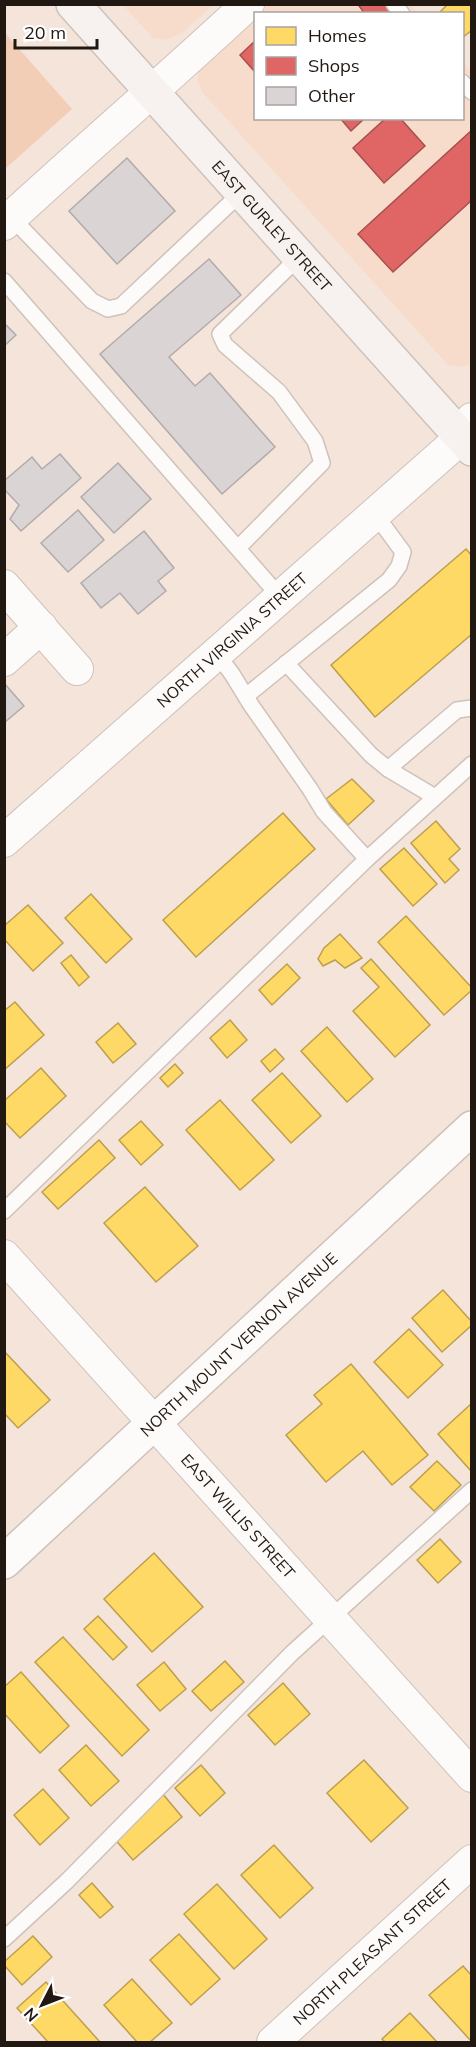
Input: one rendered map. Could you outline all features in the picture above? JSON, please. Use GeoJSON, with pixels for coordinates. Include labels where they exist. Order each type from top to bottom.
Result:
{"type":"FeatureCollection","features":[{"type":"Feature","properties":{"kind":"main road","name":"EAST GURLEY STREET"},"geometry":{"type":"LineString","coordinates":[[74,4],[299,257],[468,435]]}},
{"type":"Feature","properties":{"kind":"street"},"geometry":{"type":"LineString","coordinates":[[8,220],[196,54],[248,4]]}},
{"type":"Feature","properties":{"kind":"street","name":"NORTH VIRGINIA STREET"},"geometry":{"type":"LineString","coordinates":[[4,841],[468,435]]}},
{"type":"Feature","properties":{"kind":"street"},"geometry":{"type":"LineString","coordinates":[[4,586],[77,669]]}},
{"type":"Feature","properties":{"kind":"street"},"geometry":{"type":"LineString","coordinates":[[4,660],[41,627]]}},
{"type":"Feature","properties":{"kind":"street","name":"NORTH MOUNT VERNON AVENUE"},"geometry":{"type":"LineString","coordinates":[[4,1562],[471,1128]]}},
{"type":"Feature","properties":{"kind":"street","name":"EAST WILLIS STREET"},"geometry":{"type":"LineString","coordinates":[[4,1256],[331,1617],[471,1776]]}},
{"type":"Feature","properties":{"kind":"street","name":"NORTH PLEASANT STREET"},"geometry":{"type":"LineString","coordinates":[[273,2043],[471,1861]]}},
{"type":"Feature","properties":{"kind":"lane"},"geometry":{"type":"LineString","coordinates":[[8,220],[92,301],[108,309],[121,306],[242,192]]}},
{"type":"Feature","properties":{"kind":"lane"},"geometry":{"type":"LineString","coordinates":[[238,548],[321,463],[315,441],[279,392],[225,345],[220,334],[299,257]]}},
{"type":"Feature","properties":{"kind":"lane"},"geometry":{"type":"LineString","coordinates":[[4,281],[281,598]]}},
{"type":"Feature","properties":{"kind":"lane"},"geometry":{"type":"LineString","coordinates":[[246,696],[389,580],[399,566],[403,552],[375,514]]}},
{"type":"Feature","properties":{"kind":"lane"},"geometry":{"type":"LineString","coordinates":[[217,654],[324,812],[367,860]]}},
{"type":"Feature","properties":{"kind":"lane"},"geometry":{"type":"LineString","coordinates":[[286,663],[371,754],[388,769],[435,797]]}},
{"type":"Feature","properties":{"kind":"lane"},"geometry":{"type":"LineString","coordinates":[[388,769],[458,710],[471,708]]}},
{"type":"Feature","properties":{"kind":"lane"},"geometry":{"type":"LineString","coordinates":[[4,1211],[367,860],[471,764]]}},
{"type":"Feature","properties":{"kind":"lane"},"geometry":{"type":"LineString","coordinates":[[4,1939],[66,1882],[292,1653],[471,1490]]}},
{"type":"Feature","properties":{"kind":"shaded area"},"geometry":{"type":"Polygon","coordinates":[[[266,4],[410,5],[417,12],[257,12],[266,4]]]}},
{"type":"Feature","properties":{"kind":"shaded area"},"geometry":{"type":"Polygon","coordinates":[[[123,5],[213,5],[182,33],[166,40],[153,38],[123,5]]]}},
{"type":"Feature","properties":{"kind":"shaded area"},"geometry":{"type":"Polygon","coordinates":[[[254,15],[254,120],[464,120],[464,63],[472,72],[471,364],[461,367],[448,365],[203,93],[197,79],[201,64],[254,15]]]}},
{"type":"Feature","properties":{"kind":"shaded area"},"geometry":{"type":"Polygon","coordinates":[[[5,33],[72,109],[5,169],[5,33]]]}},
{"type":"Feature","properties":{"kind":"building: Homes"},"geometry":{"type":"Polygon","coordinates":[[[448,4],[472,4],[472,30],[464,36],[464,12],[440,12],[448,4]]]}},
{"type":"Feature","properties":{"kind":"building: Homes"},"geometry":{"type":"Polygon","coordinates":[[[466,549],[472,556],[472,634],[375,717],[331,665],[466,549]]]}},
{"type":"Feature","properties":{"kind":"building: Homes"},"geometry":{"type":"Polygon","coordinates":[[[352,779],[374,801],[348,825],[326,799],[352,779]]]}},
{"type":"Feature","properties":{"kind":"building: Homes"},"geometry":{"type":"Polygon","coordinates":[[[283,813],[315,849],[196,957],[163,920],[283,813]]]}},
{"type":"Feature","properties":{"kind":"building: Homes"},"geometry":{"type":"Polygon","coordinates":[[[436,821],[460,849],[449,859],[459,870],[445,883],[411,843],[436,821]]]}},
{"type":"Feature","properties":{"kind":"building: Homes"},"geometry":{"type":"Polygon","coordinates":[[[404,848],[437,884],[413,906],[380,869],[404,848]]]}},
{"type":"Feature","properties":{"kind":"building: Homes"},"geometry":{"type":"Polygon","coordinates":[[[91,894],[132,939],[106,963],[65,918],[91,894]]]}},
{"type":"Feature","properties":{"kind":"building: Homes"},"geometry":{"type":"Polygon","coordinates":[[[28,905],[63,943],[33,971],[4,939],[4,926],[28,905]]]}},
{"type":"Feature","properties":{"kind":"building: Homes"},"geometry":{"type":"Polygon","coordinates":[[[406,916],[472,988],[444,1015],[378,942],[406,916]]]}},
{"type":"Feature","properties":{"kind":"building: Homes"},"geometry":{"type":"Polygon","coordinates":[[[340,934],[362,958],[345,968],[335,960],[323,966],[318,959],[324,948],[340,934]]]}},
{"type":"Feature","properties":{"kind":"building: Homes"},"geometry":{"type":"Polygon","coordinates":[[[71,955],[89,977],[79,986],[61,963],[71,955]]]}},
{"type":"Feature","properties":{"kind":"building: Homes"},"geometry":{"type":"Polygon","coordinates":[[[371,959],[430,1025],[395,1057],[353,1011],[379,987],[361,968],[371,959]]]}},
{"type":"Feature","properties":{"kind":"building: Homes"},"geometry":{"type":"Polygon","coordinates":[[[287,964],[300,978],[272,1005],[259,990],[287,964]]]}},
{"type":"Feature","properties":{"kind":"building: Homes"},"geometry":{"type":"Polygon","coordinates":[[[15,1002],[44,1035],[4,1070],[4,1011],[15,1002]]]}},
{"type":"Feature","properties":{"kind":"building: Homes"},"geometry":{"type":"Polygon","coordinates":[[[230,1020],[247,1040],[227,1058],[210,1038],[230,1020]]]}},
{"type":"Feature","properties":{"kind":"building: Homes"},"geometry":{"type":"Polygon","coordinates":[[[118,1023],[136,1044],[113,1063],[96,1042],[118,1023]]]}},
{"type":"Feature","properties":{"kind":"building: Homes"},"geometry":{"type":"Polygon","coordinates":[[[327,1027],[373,1079],[347,1102],[301,1051],[327,1027]]]}},
{"type":"Feature","properties":{"kind":"building: Homes"},"geometry":{"type":"Polygon","coordinates":[[[275,1049],[284,1059],[270,1072],[261,1061],[275,1049]]]}},
{"type":"Feature","properties":{"kind":"building: Homes"},"geometry":{"type":"Polygon","coordinates":[[[175,1064],[183,1073],[168,1087],[160,1078],[175,1064]]]}},
{"type":"Feature","properties":{"kind":"building: Homes"},"geometry":{"type":"Polygon","coordinates":[[[41,1068],[66,1096],[20,1138],[4,1121],[4,1101],[41,1068]]]}},
{"type":"Feature","properties":{"kind":"building: Homes"},"geometry":{"type":"Polygon","coordinates":[[[282,1073],[321,1116],[291,1143],[252,1100],[282,1073]]]}},
{"type":"Feature","properties":{"kind":"building: Homes"},"geometry":{"type":"Polygon","coordinates":[[[220,1100],[274,1160],[240,1190],[186,1130],[220,1100]]]}},
{"type":"Feature","properties":{"kind":"building: Homes"},"geometry":{"type":"Polygon","coordinates":[[[141,1121],[163,1145],[141,1165],[119,1140],[141,1121]]]}},
{"type":"Feature","properties":{"kind":"building: Homes"},"geometry":{"type":"Polygon","coordinates":[[[99,1140],[115,1158],[58,1209],[42,1192],[99,1140]]]}},
{"type":"Feature","properties":{"kind":"building: Homes"},"geometry":{"type":"Polygon","coordinates":[[[145,1187],[198,1246],[156,1282],[104,1223],[145,1187]]]}},
{"type":"Feature","properties":{"kind":"building: Homes"},"geometry":{"type":"Polygon","coordinates":[[[443,1290],[472,1322],[472,1325],[442,1352],[412,1318],[443,1290]]]}},
{"type":"Feature","properties":{"kind":"building: Homes"},"geometry":{"type":"Polygon","coordinates":[[[409,1329],[443,1365],[408,1398],[374,1362],[409,1329]]]}},
{"type":"Feature","properties":{"kind":"building: Homes"},"geometry":{"type":"Polygon","coordinates":[[[4,1351],[50,1400],[18,1428],[4,1413],[4,1351]]]}},
{"type":"Feature","properties":{"kind":"building: Homes"},"geometry":{"type":"Polygon","coordinates":[[[351,1364],[428,1455],[392,1485],[363,1451],[326,1482],[286,1435],[322,1404],[314,1395],[351,1364]]]}},
{"type":"Feature","properties":{"kind":"building: Homes"},"geometry":{"type":"Polygon","coordinates":[[[472,1405],[471,1471],[438,1434],[472,1405]]]}},
{"type":"Feature","properties":{"kind":"building: Homes"},"geometry":{"type":"Polygon","coordinates":[[[437,1461],[461,1485],[434,1511],[410,1487],[437,1461]]]}},
{"type":"Feature","properties":{"kind":"building: Homes"},"geometry":{"type":"Polygon","coordinates":[[[440,1539],[461,1562],[438,1583],[417,1560],[440,1539]]]}},
{"type":"Feature","properties":{"kind":"building: Homes"},"geometry":{"type":"Polygon","coordinates":[[[154,1553],[203,1607],[152,1652],[104,1599],[154,1553]]]}},
{"type":"Feature","properties":{"kind":"building: Homes"},"geometry":{"type":"Polygon","coordinates":[[[98,1616],[127,1647],[113,1660],[84,1629],[98,1616]]]}},
{"type":"Feature","properties":{"kind":"building: Homes"},"geometry":{"type":"Polygon","coordinates":[[[63,1637],[149,1730],[122,1756],[35,1662],[63,1637]]]}},
{"type":"Feature","properties":{"kind":"building: Homes"},"geometry":{"type":"Polygon","coordinates":[[[225,1661],[244,1682],[211,1711],[192,1691],[225,1661]]]}},
{"type":"Feature","properties":{"kind":"building: Homes"},"geometry":{"type":"Polygon","coordinates":[[[164,1662],[186,1689],[160,1711],[137,1685],[164,1662]]]}},
{"type":"Feature","properties":{"kind":"building: Homes"},"geometry":{"type":"Polygon","coordinates":[[[21,1672],[69,1726],[40,1753],[4,1713],[4,1687],[21,1672]]]}},
{"type":"Feature","properties":{"kind":"building: Homes"},"geometry":{"type":"Polygon","coordinates":[[[283,1683],[310,1714],[275,1745],[248,1715],[283,1683]]]}},
{"type":"Feature","properties":{"kind":"building: Homes"},"geometry":{"type":"Polygon","coordinates":[[[86,1745],[119,1781],[91,1806],[59,1770],[86,1745]]]}},
{"type":"Feature","properties":{"kind":"building: Homes"},"geometry":{"type":"Polygon","coordinates":[[[364,1760],[408,1808],[371,1842],[327,1793],[364,1760]]]}},
{"type":"Feature","properties":{"kind":"building: Homes"},"geometry":{"type":"Polygon","coordinates":[[[201,1765],[225,1793],[200,1816],[175,1788],[201,1765]]]}},
{"type":"Feature","properties":{"kind":"building: Homes"},"geometry":{"type":"Polygon","coordinates":[[[43,1789],[69,1818],[40,1845],[14,1815],[43,1789]]]}},
{"type":"Feature","properties":{"kind":"building: Homes"},"geometry":{"type":"Polygon","coordinates":[[[162,1793],[182,1817],[133,1860],[113,1837],[162,1793]]]}},
{"type":"Feature","properties":{"kind":"building: Homes"},"geometry":{"type":"Polygon","coordinates":[[[274,1845],[313,1888],[280,1918],[241,1875],[274,1845]]]}},
{"type":"Feature","properties":{"kind":"building: Homes"},"geometry":{"type":"Polygon","coordinates":[[[92,1883],[113,1907],[100,1918],[79,1895],[92,1883]]]}},
{"type":"Feature","properties":{"kind":"building: Homes"},"geometry":{"type":"Polygon","coordinates":[[[217,1884],[267,1939],[234,1969],[184,1914],[217,1884]]]}},
{"type":"Feature","properties":{"kind":"building: Homes"},"geometry":{"type":"Polygon","coordinates":[[[179,1934],[220,1979],[191,2005],[150,1960],[179,1934]]]}},
{"type":"Feature","properties":{"kind":"building: Homes"},"geometry":{"type":"Polygon","coordinates":[[[33,1936],[52,1957],[22,1985],[4,1965],[4,1962],[33,1936]]]}},
{"type":"Feature","properties":{"kind":"building: Homes"},"geometry":{"type":"Polygon","coordinates":[[[463,1966],[472,1976],[472,2042],[429,1995],[463,1966]]]}},
{"type":"Feature","properties":{"kind":"building: Homes"},"geometry":{"type":"Polygon","coordinates":[[[132,1979],[172,2023],[150,2042],[137,2042],[104,2005],[132,1979]]]}},
{"type":"Feature","properties":{"kind":"building: Homes"},"geometry":{"type":"Polygon","coordinates":[[[46,1982],[100,2042],[48,2042],[17,2008],[46,1982]]]}},
{"type":"Feature","properties":{"kind":"building: Homes"},"geometry":{"type":"Polygon","coordinates":[[[410,2013],[437,2042],[385,2042],[382,2039],[410,2013]]]}},
{"type":"Feature","properties":{"kind":"building: Shops"},"geometry":{"type":"Polygon","coordinates":[[[360,4],[387,4],[392,11],[364,12],[360,4]]]}},
{"type":"Feature","properties":{"kind":"building: Shops"},"geometry":{"type":"Polygon","coordinates":[[[254,42],[254,71],[240,55],[254,42]]]}},
{"type":"Feature","properties":{"kind":"building: Shops"},"geometry":{"type":"Polygon","coordinates":[[[342,120],[363,120],[351,131],[342,120]]]}},
{"type":"Feature","properties":{"kind":"building: Shops"},"geometry":{"type":"Polygon","coordinates":[[[384,120],[402,120],[425,146],[384,183],[353,148],[384,120]]]}},
{"type":"Feature","properties":{"kind":"building: Shops"},"geometry":{"type":"Polygon","coordinates":[[[472,130],[472,200],[393,272],[358,234],[472,130]]]}},
{"type":"Feature","properties":{"kind":"building: Other"},"geometry":{"type":"Polygon","coordinates":[[[127,158],[175,211],[117,264],[69,211],[127,158]]]}},
{"type":"Feature","properties":{"kind":"building: Other"},"geometry":{"type":"Polygon","coordinates":[[[209,259],[241,295],[169,357],[195,386],[210,373],[275,447],[222,494],[100,354],[209,259]]]}},
{"type":"Feature","properties":{"kind":"building: Other"},"geometry":{"type":"Polygon","coordinates":[[[4,323],[16,335],[4,346],[4,323]]]}},
{"type":"Feature","properties":{"kind":"building: Other"},"geometry":{"type":"Polygon","coordinates":[[[60,454],[81,478],[21,531],[10,519],[19,505],[4,489],[4,481],[32,457],[42,469],[60,454]]]}},
{"type":"Feature","properties":{"kind":"building: Other"},"geometry":{"type":"Polygon","coordinates":[[[118,463],[151,499],[114,533],[81,497],[118,463]]]}},
{"type":"Feature","properties":{"kind":"building: Other"},"geometry":{"type":"Polygon","coordinates":[[[78,510],[104,540],[68,572],[41,543],[78,510]]]}},
{"type":"Feature","properties":{"kind":"building: Other"},"geometry":{"type":"Polygon","coordinates":[[[144,531],[174,568],[158,581],[166,591],[138,614],[120,593],[101,608],[81,583],[144,531]]]}},
{"type":"Feature","properties":{"kind":"building: Other"},"geometry":{"type":"Polygon","coordinates":[[[4,683],[24,706],[4,723],[4,683]]]}}]}
